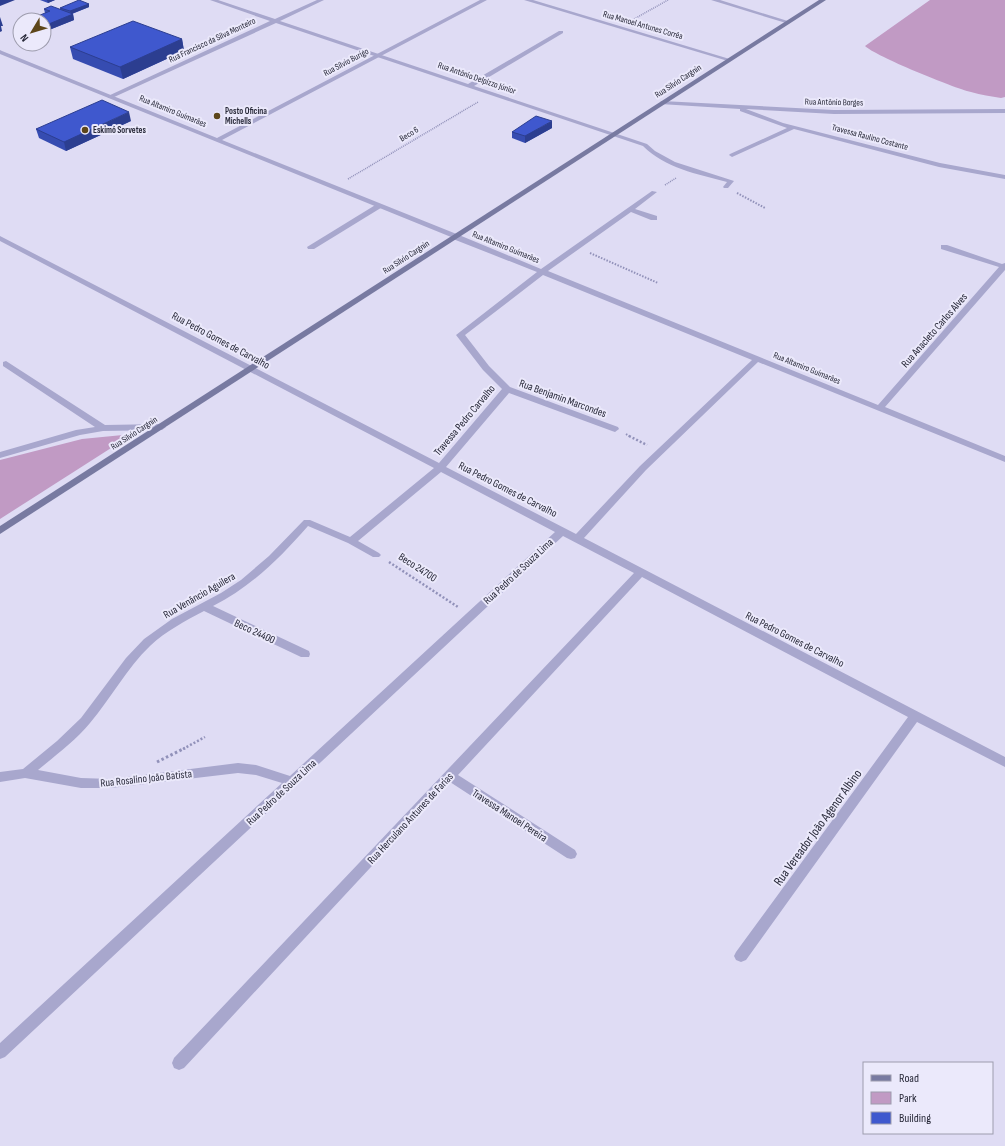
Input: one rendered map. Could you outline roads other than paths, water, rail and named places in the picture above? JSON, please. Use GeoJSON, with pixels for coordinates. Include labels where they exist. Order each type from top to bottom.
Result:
{"type":"FeatureCollection","features":[{"type":"Feature","properties":{"kind":"main road","name":"Rua Sílvio Cargnin"},"geometry":{"type":"LineString","coordinates":[[0,531],[823,0]]}},
{"type":"Feature","properties":{"kind":"street","name":"Rua Antônio Delpizzo Júnior"},"geometry":{"type":"LineString","coordinates":[[213,0],[645,145],[650,151],[660,157],[689,169],[731,181],[726,187]]}},
{"type":"Feature","properties":{"kind":"street","name":"Rua Francisco da Silva Monteiro"},"geometry":{"type":"LineString","coordinates":[[110,97],[321,0]]}},
{"type":"Feature","properties":{"kind":"street","name":"Rua Sílvio Burigo"},"geometry":{"type":"LineString","coordinates":[[217,140],[484,0]]}},
{"type":"Feature","properties":{"kind":"street","name":"Rua Manoel Antunes Corrêa"},"geometry":{"type":"LineString","coordinates":[[527,0],[730,60]]}},
{"type":"Feature","properties":{"kind":"street"},"geometry":{"type":"LineString","coordinates":[[714,0],[736,8],[788,22]]}},
{"type":"Feature","properties":{"kind":"street"},"geometry":{"type":"LineString","coordinates":[[469,86],[562,32]]}},
{"type":"Feature","properties":{"kind":"street","name":"Rua Altamiro Guimarães"},"geometry":{"type":"LineString","coordinates":[[0,52],[1005,460]]}},
{"type":"Feature","properties":{"kind":"street","name":"Rua Antônio Borges"},"geometry":{"type":"LineString","coordinates":[[662,103],[834,112],[1005,111]]}},
{"type":"Feature","properties":{"kind":"street","name":"Travessa Raulino Costante"},"geometry":{"type":"LineString","coordinates":[[733,107],[769,120],[873,146],[939,165],[1005,177]]}},
{"type":"Feature","properties":{"kind":"street"},"geometry":{"type":"LineString","coordinates":[[732,155],[794,127]]}},
{"type":"Feature","properties":{"kind":"street"},"geometry":{"type":"LineString","coordinates":[[542,272],[654,192]]}},
{"type":"Feature","properties":{"kind":"street"},"geometry":{"type":"LineString","coordinates":[[311,247],[380,206]]}},
{"type":"Feature","properties":{"kind":"street"},"geometry":{"type":"LineString","coordinates":[[630,209],[654,218]]}},
{"type":"Feature","properties":{"kind":"street","name":"Rua Pedro Gomes de Carvalho"},"geometry":{"type":"LineString","coordinates":[[0,238],[1005,762]]}},
{"type":"Feature","properties":{"kind":"street"},"geometry":{"type":"LineString","coordinates":[[944,247],[1005,266]]}},
{"type":"Feature","properties":{"kind":"street","name":"Rua Anacleto Carlos Alves"},"geometry":{"type":"LineString","coordinates":[[879,409],[1005,266]]}},
{"type":"Feature","properties":{"kind":"street","name":"Rua Benjamin Marcondes"},"geometry":{"type":"LineString","coordinates":[[542,272],[460,334],[486,368],[507,389],[615,429]]}},
{"type":"Feature","properties":{"kind":"street"},"geometry":{"type":"LineString","coordinates":[[577,539],[660,452],[757,359]]}},
{"type":"Feature","properties":{"kind":"street"},"geometry":{"type":"LineString","coordinates":[[6,364],[103,428]]}},
{"type":"Feature","properties":{"kind":"street","name":"Travessa Pedro Carvalho"},"geometry":{"type":"LineString","coordinates":[[440,468],[507,389]]}},
{"type":"Feature","properties":{"kind":"street"},"geometry":{"type":"LineString","coordinates":[[0,455],[62,437],[103,428],[162,427]]}},
{"type":"Feature","properties":{"kind":"street"},"geometry":{"type":"LineString","coordinates":[[376,555],[351,541],[440,468]]}},
{"type":"Feature","properties":{"kind":"street","name":"Rua Venâncio Aguilera"},"geometry":{"type":"LineString","coordinates":[[27,772],[91,715],[141,648],[157,634],[233,591],[264,568],[307,522],[351,541]]}},
{"type":"Feature","properties":{"kind":"street","name":"Rua Pedro de Souza Lima"},"geometry":{"type":"LineString","coordinates":[[0,1052],[562,531]]}},
{"type":"Feature","properties":{"kind":"street","name":"Rua Herculano Antunes de Farias"},"geometry":{"type":"LineString","coordinates":[[179,1064],[642,572]]}},
{"type":"Feature","properties":{"kind":"street","name":"Beco 24400"},"geometry":{"type":"LineString","coordinates":[[205,607],[305,654]]}},
{"type":"Feature","properties":{"kind":"street","name":"Rua Vereador João Agenor Albino"},"geometry":{"type":"LineString","coordinates":[[741,956],[916,715]]}},
{"type":"Feature","properties":{"kind":"street","name":"Rua Rosalino João Batista"},"geometry":{"type":"LineString","coordinates":[[0,777],[27,772],[92,784],[142,780],[238,768],[256,770],[292,782]]}},
{"type":"Feature","properties":{"kind":"street","name":"Travessa Manoel Pereira"},"geometry":{"type":"LineString","coordinates":[[450,776],[571,854]]}},
{"type":"Feature","properties":{"kind":"place","name":"Posto Oficina Michells"},"geometry":{"type":"Point","coordinates":[217,116]}},
{"type":"Feature","properties":{"kind":"place","name":"Eskimó Sorvetes"},"geometry":{"type":"Point","coordinates":[85,130]}}]}
